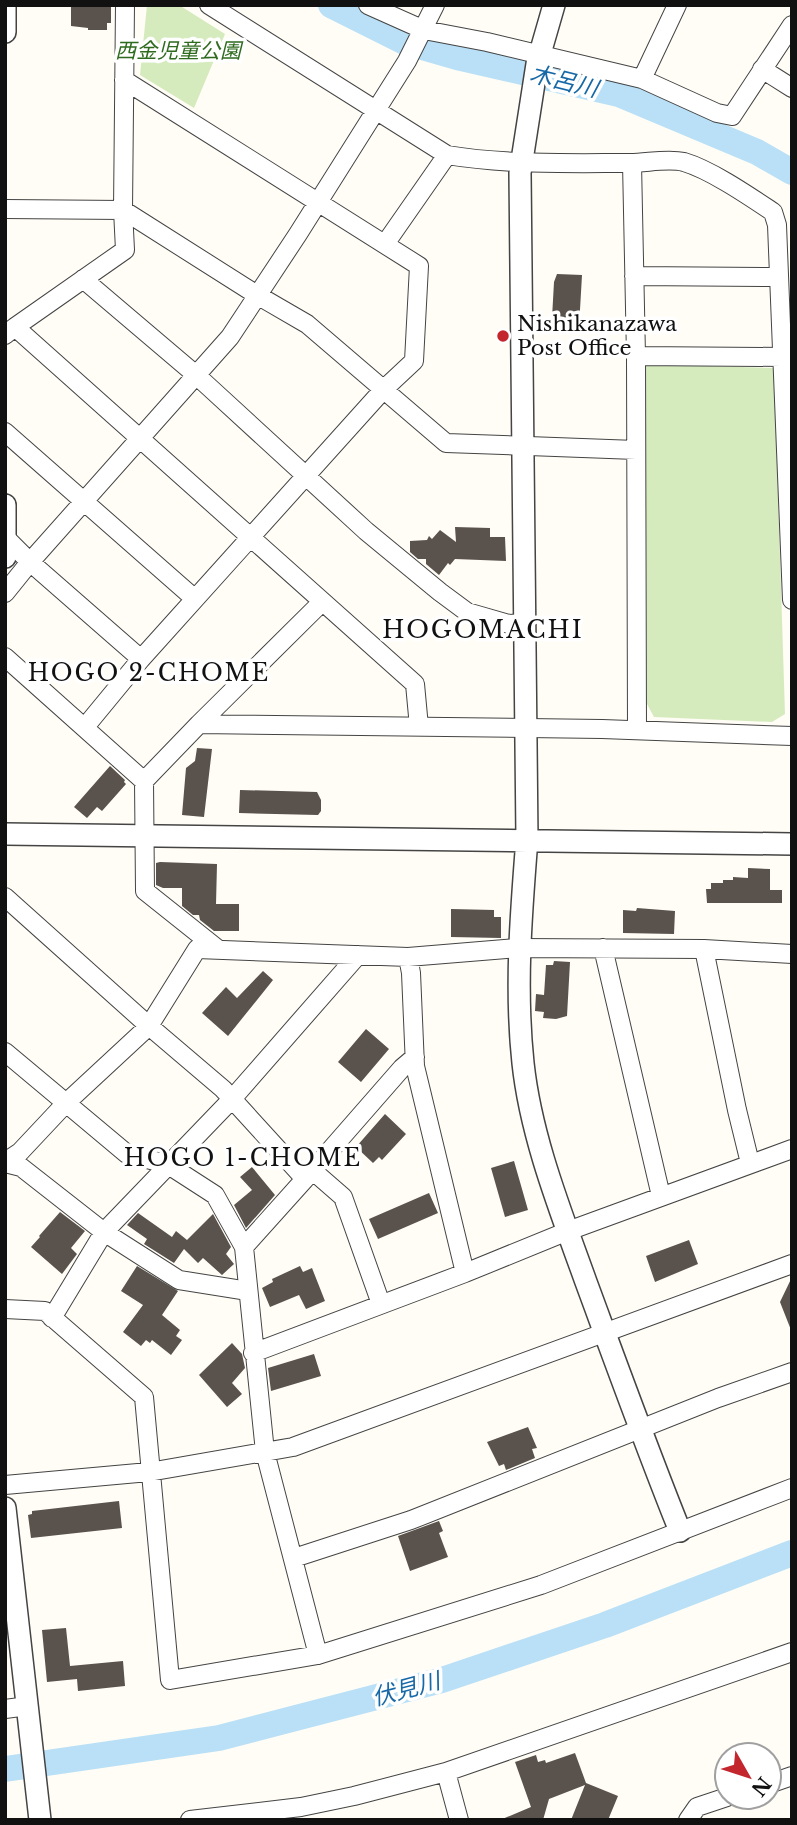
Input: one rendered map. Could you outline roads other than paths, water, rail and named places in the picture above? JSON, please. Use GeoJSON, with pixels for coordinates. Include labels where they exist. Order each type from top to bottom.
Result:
{"type":"FeatureCollection","features":[{"type":"Feature","properties":{"kind":"street"},"geometry":{"type":"LineString","coordinates":[[125,5],[125,250],[10,331],[141,438],[415,684],[419,727]]}},
{"type":"Feature","properties":{"kind":"street"},"geometry":{"type":"LineString","coordinates":[[209,5],[447,155],[468,159],[522,161],[683,162],[727,183],[774,212],[777,225],[782,357],[789,445],[792,600]]}},
{"type":"Feature","properties":{"kind":"street"},"geometry":{"type":"LineString","coordinates":[[368,5],[422,33],[539,60],[642,79],[717,113],[732,116],[792,25]]}},
{"type":"Feature","properties":{"kind":"street"},"geometry":{"type":"LineString","coordinates":[[5,593],[230,337],[407,61],[435,5]]}},
{"type":"Feature","properties":{"kind":"street"},"geometry":{"type":"LineString","coordinates":[[554,5],[539,60],[522,161],[527,839],[518,948],[523,1063],[536,1132],[568,1231],[639,1430],[680,1531]]}},
{"type":"Feature","properties":{"kind":"street"},"geometry":{"type":"LineString","coordinates":[[642,79],[677,5]]}},
{"type":"Feature","properties":{"kind":"street"},"geometry":{"type":"LineString","coordinates":[[5,7],[5,32]]}},
{"type":"Feature","properties":{"kind":"street"},"geometry":{"type":"LineString","coordinates":[[762,69],[792,88]]}},
{"type":"Feature","properties":{"kind":"street"},"geometry":{"type":"LineString","coordinates":[[85,727],[141,659],[251,536],[383,390],[414,361],[419,266],[124,80]]}},
{"type":"Feature","properties":{"kind":"street"},"geometry":{"type":"LineString","coordinates":[[385,244],[447,155]]}},
{"type":"Feature","properties":{"kind":"street"},"geometry":{"type":"LineString","coordinates":[[632,163],[636,356],[637,730]]}},
{"type":"Feature","properties":{"kind":"street"},"geometry":{"type":"LineString","coordinates":[[5,209],[123,210],[307,324],[446,443],[523,448],[555,446],[636,450]]}},
{"type":"Feature","properties":{"kind":"street"},"geometry":{"type":"LineString","coordinates":[[634,276],[779,277]]}},
{"type":"Feature","properties":{"kind":"street"},"geometry":{"type":"LineString","coordinates":[[83,279],[196,376],[366,531],[467,612],[509,624],[525,623]]}},
{"type":"Feature","properties":{"kind":"street"},"geometry":{"type":"LineString","coordinates":[[636,356],[782,357]]}},
{"type":"Feature","properties":{"kind":"street"},"geometry":{"type":"LineString","coordinates":[[5,432],[86,500],[195,599]]}},
{"type":"Feature","properties":{"kind":"street"},"geometry":{"type":"LineString","coordinates":[[5,505],[6,544],[141,659]]}},
{"type":"Feature","properties":{"kind":"street"},"geometry":{"type":"LineString","coordinates":[[219,950],[145,891],[144,781],[321,602]]}},
{"type":"Feature","properties":{"kind":"street"},"geometry":{"type":"LineString","coordinates":[[5,657],[144,781]]}},
{"type":"Feature","properties":{"kind":"street"},"geometry":{"type":"LineString","coordinates":[[199,724],[637,730],[792,736]]}},
{"type":"Feature","properties":{"kind":"street"},"geometry":{"type":"LineString","coordinates":[[5,834],[792,844]]}},
{"type":"Feature","properties":{"kind":"street"},"geometry":{"type":"LineString","coordinates":[[5,897],[223,1089],[309,1175],[343,1197],[382,1304]]}},
{"type":"Feature","properties":{"kind":"street"},"geometry":{"type":"LineString","coordinates":[[5,1162],[19,1152],[66,1103],[149,1026],[197,949],[408,957],[518,948],[704,948],[792,954]]}},
{"type":"Feature","properties":{"kind":"street"},"geometry":{"type":"LineString","coordinates":[[603,948],[661,1196]]}},
{"type":"Feature","properties":{"kind":"street"},"geometry":{"type":"LineString","coordinates":[[704,948],[750,1163]]}},
{"type":"Feature","properties":{"kind":"street"},"geometry":{"type":"LineString","coordinates":[[52,1318],[104,1232],[232,1099],[358,955]]}},
{"type":"Feature","properties":{"kind":"street"},"geometry":{"type":"LineString","coordinates":[[408,957],[415,1057],[464,1273]]}},
{"type":"Feature","properties":{"kind":"street"},"geometry":{"type":"LineString","coordinates":[[5,1052],[127,1154],[167,1164],[215,1195],[244,1247],[265,1452],[318,1655]]}},
{"type":"Feature","properties":{"kind":"street"},"geometry":{"type":"LineString","coordinates":[[244,1247],[402,1068],[415,1057]]}},
{"type":"Feature","properties":{"kind":"street"},"geometry":{"type":"LineString","coordinates":[[253,1353],[568,1231],[792,1149]]}},
{"type":"Feature","properties":{"kind":"street"},"geometry":{"type":"LineString","coordinates":[[5,1162],[21,1167],[104,1232],[179,1280],[248,1291]]}},
{"type":"Feature","properties":{"kind":"street"},"geometry":{"type":"LineString","coordinates":[[5,1485],[149,1472],[293,1447],[792,1264]]}},
{"type":"Feature","properties":{"kind":"street"},"geometry":{"type":"LineString","coordinates":[[5,1309],[45,1311],[144,1397],[170,1680],[318,1655],[541,1585],[792,1488]]}},
{"type":"Feature","properties":{"kind":"street"},"geometry":{"type":"LineString","coordinates":[[293,1558],[411,1520],[792,1372]]}},
{"type":"Feature","properties":{"kind":"street"},"geometry":{"type":"LineString","coordinates":[[5,1508],[40,1815]]}},
{"type":"Feature","properties":{"kind":"street"},"geometry":{"type":"LineString","coordinates":[[190,1820],[301,1807],[446,1772],[792,1652]]}},
{"type":"Feature","properties":{"kind":"street"},"geometry":{"type":"LineString","coordinates":[[5,1709],[29,1712]]}},
{"type":"Feature","properties":{"kind":"street"},"geometry":{"type":"LineString","coordinates":[[446,1772],[458,1820]]}},
{"type":"Feature","properties":{"kind":"street"},"geometry":{"type":"LineString","coordinates":[[688,1820],[697,1807],[713,1802]]}},
{"type":"Feature","properties":{"kind":"waterway","name":"木呂川"},"geometry":{"type":"LineString","coordinates":[[331,5],[405,42],[457,57],[619,94],[757,152],[792,172]]}},
{"type":"Feature","properties":{"kind":"waterway","name":"伏見川"},"geometry":{"type":"LineString","coordinates":[[5,1769],[219,1738],[442,1680],[605,1625],[792,1553]]}},
{"type":"Feature","properties":{"kind":"place","name":"Nishikanazawa Post Office"},"geometry":{"type":"Point","coordinates":[503,336]}},
{"type":"Feature","properties":{"kind":"district","name":"HOGOMACHI"},"geometry":{"type":"Point","coordinates":[483,630]}},
{"type":"Feature","properties":{"kind":"district","name":"HOGO 2-CHOME"},"geometry":{"type":"Point","coordinates":[149,673]}},
{"type":"Feature","properties":{"kind":"district","name":"HOGO 1-CHOME"},"geometry":{"type":"Point","coordinates":[243,1158]}},
{"type":"Feature","properties":{"kind":"park label","name":"西金児童公園"},"geometry":{"type":"Point","coordinates":[178,51]}}]}
